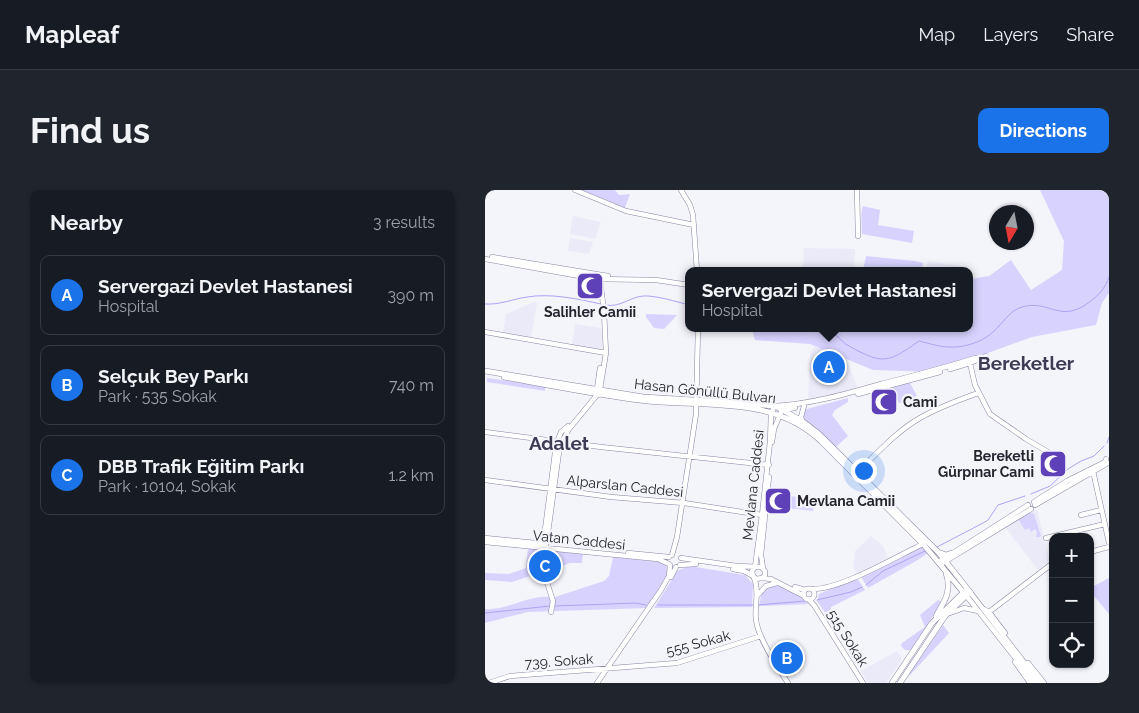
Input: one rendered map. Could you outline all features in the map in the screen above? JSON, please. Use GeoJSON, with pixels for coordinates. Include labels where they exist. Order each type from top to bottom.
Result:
{"type":"FeatureCollection","features":[{"type":"Feature","properties":{"kind":"main road","name":"Hasan Gönüllü Bulvarı"},"geometry":{"type":"LineString","coordinates":[[485,372],[588,392],[600,391]]}},
{"type":"Feature","properties":{"kind":"main road","name":"Hasan Gönüllü Bulvarı"},"geometry":{"type":"LineString","coordinates":[[485,372],[643,397],[748,408],[788,419],[814,435],[923,544],[953,571],[967,593]]}},
{"type":"Feature","properties":{"kind":"main road","name":"Hasan Gönüllü Bulvarı"},"geometry":{"type":"LineString","coordinates":[[698,402],[775,406],[816,430],[938,552],[945,570],[967,593]]}},
{"type":"Feature","properties":{"kind":"main road"},"geometry":{"type":"LineString","coordinates":[[938,552],[944,555],[952,555]]}},
{"type":"Feature","properties":{"kind":"main road"},"geometry":{"type":"LineString","coordinates":[[892,683],[932,623],[948,595],[948,581],[945,570]]}},
{"type":"Feature","properties":{"kind":"main road"},"geometry":{"type":"LineString","coordinates":[[932,623],[967,593]]}},
{"type":"Feature","properties":{"kind":"main road"},"geometry":{"type":"LineString","coordinates":[[900,683],[945,616],[967,593]]}},
{"type":"Feature","properties":{"kind":"street"},"geometry":{"type":"LineString","coordinates":[[575,190],[626,211],[694,225]]}},
{"type":"Feature","properties":{"kind":"street"},"geometry":{"type":"LineString","coordinates":[[681,190],[692,210],[697,267]]}},
{"type":"Feature","properties":{"kind":"street"},"geometry":{"type":"LineString","coordinates":[[857,190],[858,236]]}},
{"type":"Feature","properties":{"kind":"street"},"geometry":{"type":"LineString","coordinates":[[485,257],[600,279],[685,283]]}},
{"type":"Feature","properties":{"kind":"street"},"geometry":{"type":"LineString","coordinates":[[485,257],[600,275],[656,278],[685,282]]}},
{"type":"Feature","properties":{"kind":"street"},"geometry":{"type":"LineString","coordinates":[[558,443],[600,391],[604,353],[600,279]]}},
{"type":"Feature","properties":{"kind":"street"},"geometry":{"type":"LineString","coordinates":[[485,332],[604,353]]}},
{"type":"Feature","properties":{"kind":"street"},"geometry":{"type":"LineString","coordinates":[[598,683],[651,610],[678,566],[679,556],[677,547],[698,402],[699,332]]}},
{"type":"Feature","properties":{"kind":"street"},"geometry":{"type":"LineString","coordinates":[[782,410],[873,390],[970,363],[986,356]]}},
{"type":"Feature","properties":{"kind":"street"},"geometry":{"type":"LineString","coordinates":[[775,406],[794,405],[820,400],[975,358],[978,359]]}},
{"type":"Feature","properties":{"kind":"street"},"geometry":{"type":"LineString","coordinates":[[970,363],[978,393],[990,414],[1047,452],[1063,468]]}},
{"type":"Feature","properties":{"kind":"street"},"geometry":{"type":"LineString","coordinates":[[545,546],[561,432],[591,398],[591,393],[588,392]]}},
{"type":"Feature","properties":{"kind":"street"},"geometry":{"type":"LineString","coordinates":[[858,472],[898,434],[920,418],[936,409],[978,393]]}},
{"type":"Feature","properties":{"kind":"street","name":"Mevlana Caddesi"},"geometry":{"type":"LineString","coordinates":[[764,569],[761,555],[771,413],[775,406]]}},
{"type":"Feature","properties":{"kind":"street"},"geometry":{"type":"LineString","coordinates":[[802,421],[801,416],[804,406]]}},
{"type":"Feature","properties":{"kind":"street","name":"Mevlana Caddesi"},"geometry":{"type":"LineString","coordinates":[[755,567],[773,429],[782,410]]}},
{"type":"Feature","properties":{"kind":"street"},"geometry":{"type":"LineString","coordinates":[[773,429],[779,421],[788,419]]}},
{"type":"Feature","properties":{"kind":"street"},"geometry":{"type":"LineString","coordinates":[[485,433],[558,443],[768,464]]}},
{"type":"Feature","properties":{"kind":"street"},"geometry":{"type":"LineString","coordinates":[[564,436],[569,444]]}},
{"type":"Feature","properties":{"kind":"street"},"geometry":{"type":"LineString","coordinates":[[558,443],[690,457]]}},
{"type":"Feature","properties":{"kind":"street"},"geometry":{"type":"LineString","coordinates":[[953,571],[952,555],[963,546],[1093,471],[1108,460]]}},
{"type":"Feature","properties":{"kind":"street"},"geometry":{"type":"LineString","coordinates":[[942,562],[1067,482],[1108,460]]}},
{"type":"Feature","properties":{"kind":"street"},"geometry":{"type":"LineString","coordinates":[[1093,471],[1103,524],[1109,543]]}},
{"type":"Feature","properties":{"kind":"street","name":"Alparslan Caddesi"},"geometry":{"type":"LineString","coordinates":[[485,480],[552,490],[683,504],[762,515]]}},
{"type":"Feature","properties":{"kind":"street"},"geometry":{"type":"LineString","coordinates":[[609,668],[665,584],[670,572],[669,565],[675,548],[683,504]]}},
{"type":"Feature","properties":{"kind":"street"},"geometry":{"type":"LineString","coordinates":[[1081,515],[1101,510]]}},
{"type":"Feature","properties":{"kind":"street"},"geometry":{"type":"LineString","coordinates":[[1046,538],[1103,524]]}},
{"type":"Feature","properties":{"kind":"street","name":"Vatan Caddesi"},"geometry":{"type":"LineString","coordinates":[[485,540],[658,559],[669,565],[678,566],[691,563],[744,571],[758,579],[769,579],[778,583],[806,598],[814,605]]}},
{"type":"Feature","properties":{"kind":"street"},"geometry":{"type":"LineString","coordinates":[[805,590],[806,598],[814,596],[822,589],[858,576],[923,544]]}},
{"type":"Feature","properties":{"kind":"street","name":"Vatan Caddesi"},"geometry":{"type":"LineString","coordinates":[[545,546],[679,556],[747,567],[759,566],[779,581],[805,590],[822,589]]}},
{"type":"Feature","properties":{"kind":"street"},"geometry":{"type":"LineString","coordinates":[[1094,551],[1109,547]]}},
{"type":"Feature","properties":{"kind":"street"},"geometry":{"type":"LineString","coordinates":[[747,567],[757,559]]}},
{"type":"Feature","properties":{"kind":"street"},"geometry":{"type":"LineString","coordinates":[[989,612],[1049,566]]}},
{"type":"Feature","properties":{"kind":"street"},"geometry":{"type":"LineString","coordinates":[[755,567],[752,571],[756,584],[756,623],[761,636],[788,683]]}},
{"type":"Feature","properties":{"kind":"street"},"geometry":{"type":"LineString","coordinates":[[756,599],[764,569]]}},
{"type":"Feature","properties":{"kind":"street"},"geometry":{"type":"LineString","coordinates":[[544,573],[553,601],[551,612]]}},
{"type":"Feature","properties":{"kind":"street"},"geometry":{"type":"LineString","coordinates":[[756,599],[766,586],[778,583]]}},
{"type":"Feature","properties":{"kind":"street"},"geometry":{"type":"LineString","coordinates":[[812,589],[814,605]]}},
{"type":"Feature","properties":{"kind":"street"},"geometry":{"type":"LineString","coordinates":[[967,593],[1040,683]]}},
{"type":"Feature","properties":{"kind":"street","name":"515 Sokak"},"geometry":{"type":"LineString","coordinates":[[814,605],[863,683]]}},
{"type":"Feature","properties":{"kind":"street"},"geometry":{"type":"LineString","coordinates":[[945,616],[959,609],[980,609],[989,612],[1045,683]]}},
{"type":"Feature","properties":{"kind":"street"},"geometry":{"type":"LineString","coordinates":[[980,609],[1035,683]]}},
{"type":"Feature","properties":{"kind":"street"},"geometry":{"type":"LineString","coordinates":[[986,619],[988,626],[1031,683]]}},
{"type":"Feature","properties":{"kind":"street","name":"555 Sokak"},"geometry":{"type":"LineString","coordinates":[[609,668],[677,663],[761,636]]}},
{"type":"Feature","properties":{"kind":"street","name":"739. Sokak"},"geometry":{"type":"LineString","coordinates":[[489,683],[510,676],[609,668]]}},
{"type":"Feature","properties":{"kind":"shaded area"},"geometry":{"type":"Polygon","coordinates":[[[582,190],[615,190],[619,195],[630,194],[625,208],[582,190]]]}},
{"type":"Feature","properties":{"kind":"shaded area"},"geometry":{"type":"Polygon","coordinates":[[[1040,190],[1109,190],[1109,293],[1102,303],[1096,325],[1032,337],[936,372],[873,370],[810,344],[755,340],[753,332],[973,332],[973,279],[989,276],[1011,260],[1031,290],[1062,270],[1064,241],[1040,190]]]}},
{"type":"Feature","properties":{"kind":"shaded area"},"geometry":{"type":"Polygon","coordinates":[[[863,206],[880,210],[878,225],[914,231],[912,243],[862,234],[861,216],[863,206]]]}},
{"type":"Feature","properties":{"kind":"shaded area"},"geometry":{"type":"Polygon","coordinates":[[[573,216],[601,222],[595,239],[570,234],[573,216]]]}},
{"type":"Feature","properties":{"kind":"shaded area"},"geometry":{"type":"Polygon","coordinates":[[[570,238],[593,242],[589,254],[568,251],[570,238]]]}},
{"type":"Feature","properties":{"kind":"shaded area"},"geometry":{"type":"Polygon","coordinates":[[[804,248],[855,249],[854,267],[803,267],[804,248]]]}},
{"type":"Feature","properties":{"kind":"shaded area"},"geometry":{"type":"Polygon","coordinates":[[[866,256],[923,263],[922,267],[864,267],[866,256]]]}},
{"type":"Feature","properties":{"kind":"shaded area"},"geometry":{"type":"Polygon","coordinates":[[[928,261],[967,267],[927,267],[928,261]]]}},
{"type":"Feature","properties":{"kind":"shaded area"},"geometry":{"type":"Polygon","coordinates":[[[534,302],[537,303],[531,338],[503,333],[506,314],[534,302]]]}},
{"type":"Feature","properties":{"kind":"shaded area"},"geometry":{"type":"Polygon","coordinates":[[[646,314],[677,315],[664,329],[654,328],[646,314]]]}},
{"type":"Feature","properties":{"kind":"shaded area"},"geometry":{"type":"Polygon","coordinates":[[[575,324],[601,328],[602,347],[599,350],[572,345],[575,324]]]}},
{"type":"Feature","properties":{"kind":"shaded area"},"geometry":{"type":"Polygon","coordinates":[[[815,346],[845,357],[858,389],[808,400],[810,353],[815,346]]]}},
{"type":"Feature","properties":{"kind":"shaded area"},"geometry":{"type":"Polygon","coordinates":[[[487,378],[545,386],[545,391],[487,382],[487,378]]]}},
{"type":"Feature","properties":{"kind":"shaded area"},"geometry":{"type":"Polygon","coordinates":[[[909,381],[917,396],[899,403],[892,391],[893,387],[909,381]]]}},
{"type":"Feature","properties":{"kind":"shaded area"},"geometry":{"type":"Polygon","coordinates":[[[848,398],[848,402],[835,410],[832,415],[848,436],[835,448],[817,429],[801,418],[803,410],[848,398]]]}},
{"type":"Feature","properties":{"kind":"shaded area"},"geometry":{"type":"Polygon","coordinates":[[[772,494],[815,499],[813,511],[770,506],[772,494]]]}},
{"type":"Feature","properties":{"kind":"shaded area"},"geometry":{"type":"Polygon","coordinates":[[[1037,510],[1049,558],[1049,563],[1038,570],[1005,527],[1030,511],[1037,510]]]}},
{"type":"Feature","properties":{"kind":"shaded area"},"geometry":{"type":"Polygon","coordinates":[[[1030,512],[1034,514],[1041,536],[1039,537],[1036,537],[1037,532],[1035,529],[1031,532],[1029,528],[1025,530],[1018,519],[1030,512]]]}},
{"type":"Feature","properties":{"kind":"shaded area"},"geometry":{"type":"Polygon","coordinates":[[[871,536],[883,546],[888,558],[857,573],[853,568],[855,551],[871,536]]]}},
{"type":"Feature","properties":{"kind":"shaded area"},"geometry":{"type":"Polygon","coordinates":[[[528,547],[583,553],[582,563],[570,563],[512,582],[485,580],[485,573],[509,574],[526,568],[528,547]]]}},
{"type":"Feature","properties":{"kind":"shaded area"},"geometry":{"type":"Polygon","coordinates":[[[921,547],[928,553],[868,588],[861,577],[921,547]]]}},
{"type":"Feature","properties":{"kind":"shaded area"},"geometry":{"type":"Polygon","coordinates":[[[613,557],[659,562],[666,565],[667,575],[647,608],[528,612],[485,623],[485,609],[502,607],[537,597],[552,598],[604,581],[609,576],[613,557]]]}},
{"type":"Feature","properties":{"kind":"shaded area"},"geometry":{"type":"Polygon","coordinates":[[[689,566],[745,575],[753,584],[752,607],[654,608],[677,571],[689,566]]]}},
{"type":"Feature","properties":{"kind":"shaded area"},"geometry":{"type":"Polygon","coordinates":[[[857,578],[865,590],[831,607],[826,614],[817,601],[819,594],[857,578]]]}},
{"type":"Feature","properties":{"kind":"shaded area"},"geometry":{"type":"Polygon","coordinates":[[[1109,578],[1109,614],[1094,596],[1094,586],[1109,578]]]}},
{"type":"Feature","properties":{"kind":"shaded area"},"geometry":{"type":"Polygon","coordinates":[[[774,584],[788,589],[809,604],[759,606],[762,591],[774,584]]]}},
{"type":"Feature","properties":{"kind":"shaded area"},"geometry":{"type":"Polygon","coordinates":[[[938,600],[942,602],[911,650],[905,650],[901,646],[902,643],[925,627],[920,615],[938,600]]]}},
{"type":"Feature","properties":{"kind":"shaded area"},"geometry":{"type":"Polygon","coordinates":[[[943,625],[949,633],[910,675],[909,674],[943,625]]]}},
{"type":"Feature","properties":{"kind":"shaded area"},"geometry":{"type":"Polygon","coordinates":[[[784,647],[800,647],[797,665],[783,672],[773,651],[784,647]]]}},
{"type":"Feature","properties":{"kind":"shaded area"},"geometry":{"type":"Polygon","coordinates":[[[897,651],[901,656],[901,661],[886,683],[868,683],[861,671],[897,651]]]}},
{"type":"Feature","properties":{"kind":"waterway"},"geometry":{"type":"LineString","coordinates":[[825,332],[837,336],[847,345],[860,352],[878,359],[885,359],[900,354],[919,341],[949,347],[973,344],[990,335],[1009,315],[1019,308],[1038,306],[1062,311],[1080,308],[1099,293],[1109,277]]}},
{"type":"Feature","properties":{"kind":"waterway"},"geometry":{"type":"LineString","coordinates":[[485,304],[536,296],[555,296],[601,304]]}},
{"type":"Feature","properties":{"kind":"waterway"},"geometry":{"type":"LineString","coordinates":[[605,305],[620,304],[643,296],[685,304]]}},
{"type":"Feature","properties":{"kind":"waterway"},"geometry":{"type":"LineString","coordinates":[[1107,443],[1109,437]]}},
{"type":"Feature","properties":{"kind":"waterway"},"geometry":{"type":"LineString","coordinates":[[1031,494],[1050,486],[1068,469],[1094,456],[1104,446]]}},
{"type":"Feature","properties":{"kind":"waterway"},"geometry":{"type":"LineString","coordinates":[[937,547],[988,520],[998,505],[1025,496]]}},
{"type":"Feature","properties":{"kind":"waterway"},"geometry":{"type":"LineString","coordinates":[[866,585],[883,571],[925,551]]}},
{"type":"Feature","properties":{"kind":"waterway"},"geometry":{"type":"LineString","coordinates":[[817,600],[851,592],[862,587]]}},
{"type":"Feature","properties":{"kind":"waterway"},"geometry":{"type":"LineString","coordinates":[[758,605],[805,601]]}},
{"type":"Feature","properties":{"kind":"waterway"},"geometry":{"type":"LineString","coordinates":[[555,606],[636,603],[646,605]]}},
{"type":"Feature","properties":{"kind":"waterway"},"geometry":{"type":"LineString","coordinates":[[658,605],[753,605]]}},
{"type":"Feature","properties":{"kind":"waterway"},"geometry":{"type":"LineString","coordinates":[[485,613],[550,606]]}},
{"type":"Feature","properties":{"kind":"place","name":"Salihler Camii"},"geometry":{"type":"Point","coordinates":[590,286]}},
{"type":"Feature","properties":{"kind":"place","name":"Servergazi Devlet Hastanesi"},"geometry":{"type":"Point","coordinates":[829,367]}},
{"type":"Feature","properties":{"kind":"place","name":"Cami"},"geometry":{"type":"Point","coordinates":[884,402]}},
{"type":"Feature","properties":{"kind":"place","name":"Bereketli Gürpınar Cami"},"geometry":{"type":"Point","coordinates":[1053,464]}},
{"type":"Feature","properties":{"kind":"place","name":"Mevlana Camii"},"geometry":{"type":"Point","coordinates":[778,501]}},
{"type":"Feature","properties":{"kind":"place","name":"DBB Trafik Eğitim Parkı"},"geometry":{"type":"Point","coordinates":[545,566]}},
{"type":"Feature","properties":{"kind":"place","name":"Selçuk Bey Parkı"},"geometry":{"type":"Point","coordinates":[787,658]}},
{"type":"Feature","properties":{"kind":"district","name":"Bereketler"},"geometry":{"type":"Point","coordinates":[1026,363]}},
{"type":"Feature","properties":{"kind":"district","name":"Adalet"},"geometry":{"type":"Point","coordinates":[559,443]}}]}
